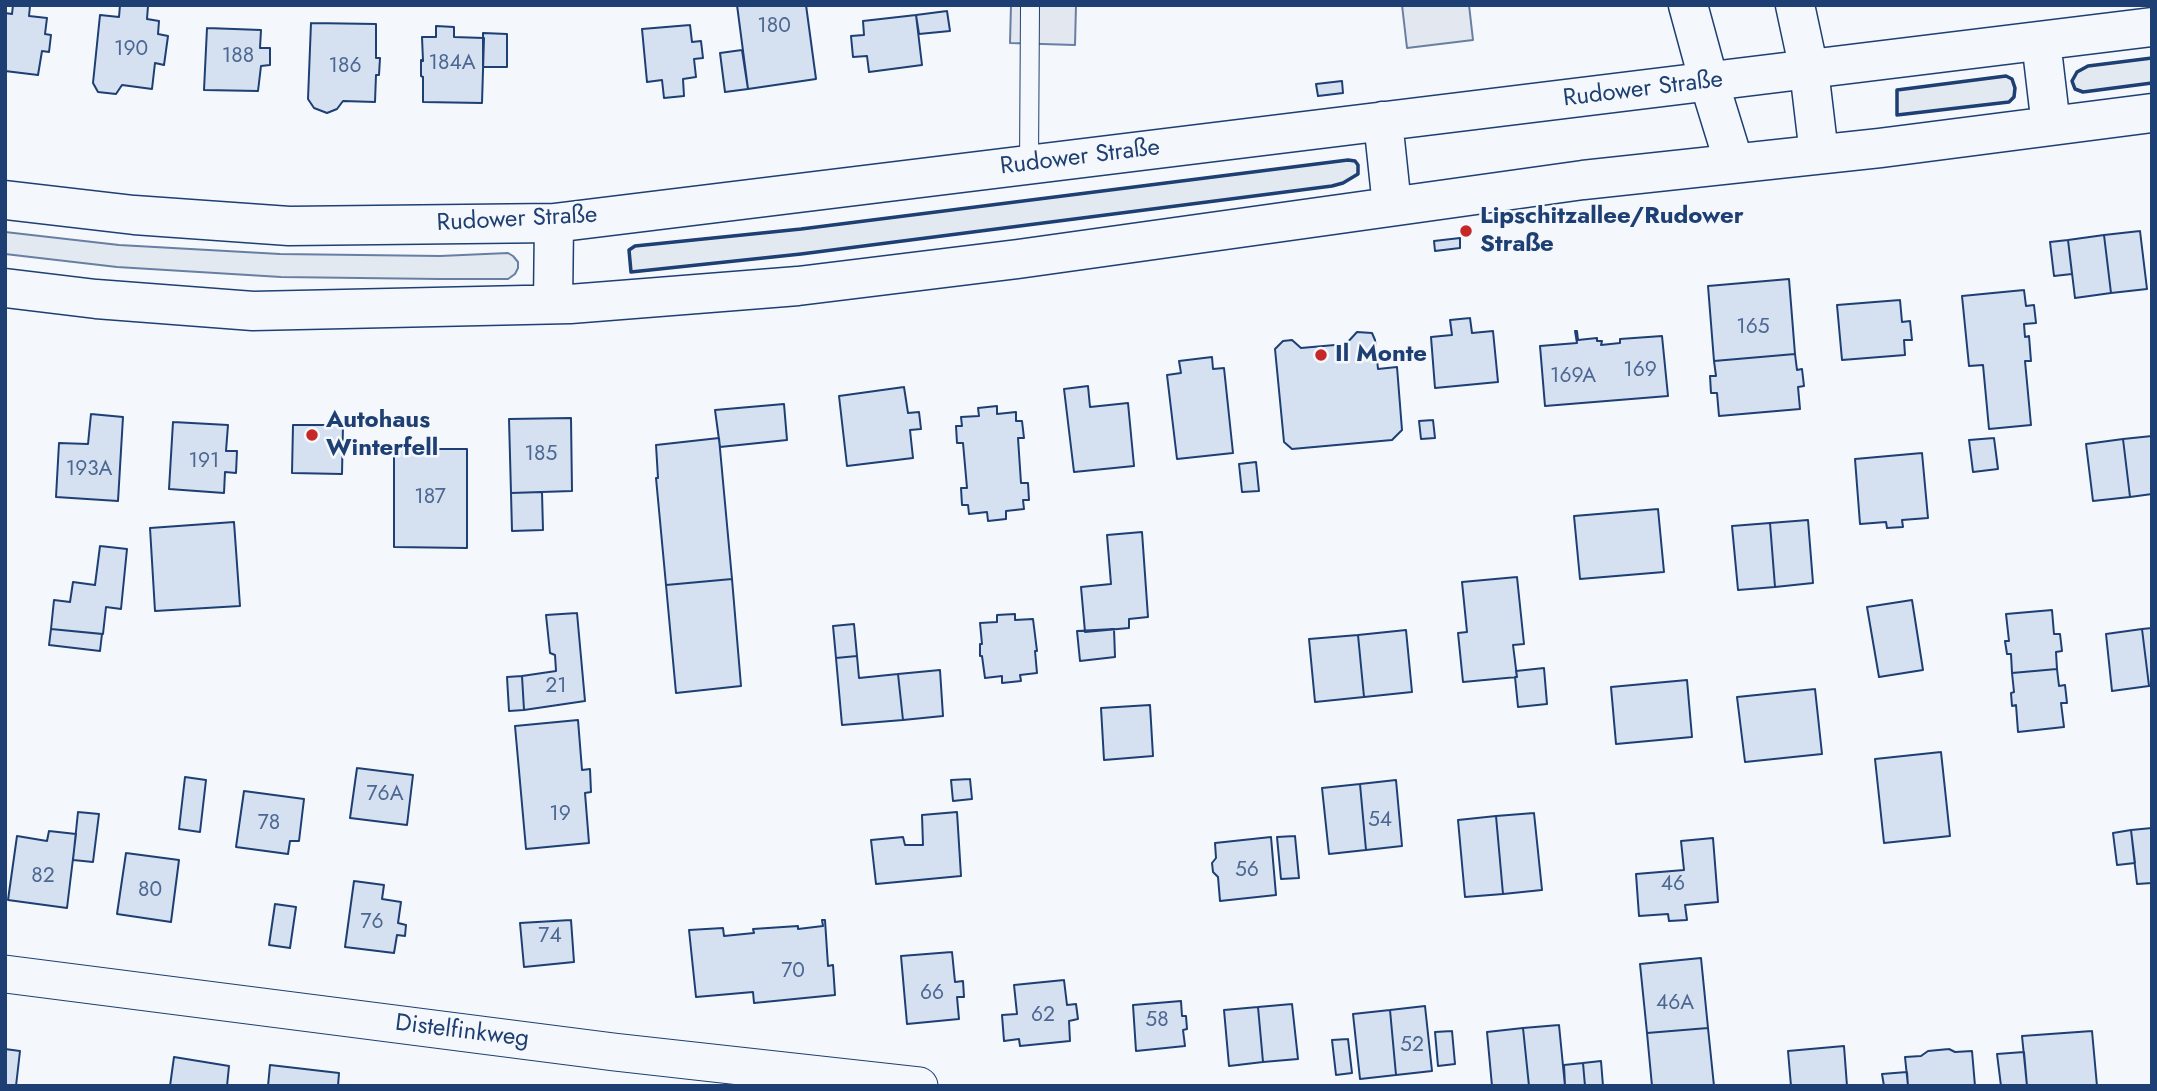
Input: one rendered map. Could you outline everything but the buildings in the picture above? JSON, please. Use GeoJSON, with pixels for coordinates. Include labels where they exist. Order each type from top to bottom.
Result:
{"type":"FeatureCollection","features":[{"type":"Feature","properties":{"kind":"main road"},"geometry":{"type":"LineString","coordinates":[[1688,5],[1734,163]]}},
{"type":"Feature","properties":{"kind":"main road"},"geometry":{"type":"LineString","coordinates":[[1795,5],[1809,70],[1819,154]]}},
{"type":"Feature","properties":{"kind":"main road","name":"Rudower Straße"},"geometry":{"type":"LineString","coordinates":[[5,200],[134,215],[289,226],[554,223],[2152,27]]}},
{"type":"Feature","properties":{"kind":"main road"},"geometry":{"type":"LineString","coordinates":[[2041,41],[2051,126]]}},
{"type":"Feature","properties":{"kind":"main road"},"geometry":{"type":"LineString","coordinates":[[5,288],[96,299],[253,311],[553,304],[816,284],[1018,259],[1583,180],[2152,113]]}},
{"type":"Feature","properties":{"kind":"main road"},"geometry":{"type":"LineString","coordinates":[[1383,121],[1392,206]]}},
{"type":"Feature","properties":{"kind":"main road"},"geometry":{"type":"LineString","coordinates":[[553,304],[554,223]]}},
{"type":"Feature","properties":{"kind":"street","name":"Distelfinkweg"},"geometry":{"type":"LineString","coordinates":[[5,974],[651,1071],[919,1086]]}},
{"type":"Feature","properties":{"kind":"lane"},"geometry":{"type":"LineString","coordinates":[[1029,164],[1030,5]]}},
{"type":"Feature","properties":{"kind":"shaded area"},"geometry":{"type":"Polygon","coordinates":[[[1011,5],[1076,5],[1075,45],[1010,43],[1011,5]]]}},
{"type":"Feature","properties":{"kind":"shaded area"},"geometry":{"type":"Polygon","coordinates":[[[1402,5],[1469,5],[1473,40],[1407,48],[1402,5]]]}},
{"type":"Feature","properties":{"kind":"shaded area"},"geometry":{"type":"Polygon","coordinates":[[[2152,58],[2152,83],[2083,92],[2075,89],[2073,85],[2072,81],[2077,72],[2088,66],[2152,58]]]}},
{"type":"Feature","properties":{"kind":"shaded area"},"geometry":{"type":"Polygon","coordinates":[[[2006,76],[2012,79],[2015,88],[2014,97],[2009,102],[1897,115],[1897,90],[2006,76]]]}},
{"type":"Feature","properties":{"kind":"shaded area"},"geometry":{"type":"Polygon","coordinates":[[[1355,161],[1358,165],[1358,174],[1332,186],[801,254],[631,272],[629,250],[635,246],[801,229],[1355,161]]]}},
{"type":"Feature","properties":{"kind":"shaded area"},"geometry":{"type":"Polygon","coordinates":[[[5,232],[119,245],[280,254],[440,256],[508,253],[518,262],[518,268],[508,279],[439,279],[281,277],[117,267],[5,254],[5,232]]]}},
{"type":"Feature","properties":{"kind":"wall"},"geometry":{"type":"LineString","coordinates":[[2152,58],[2088,66],[2077,72],[2072,81],[2075,89],[2083,92],[2152,83]]}},
{"type":"Feature","properties":{"kind":"wall"},"geometry":{"type":"LineString","coordinates":[[2006,76],[2012,79],[2015,88],[2014,97],[2009,102],[1897,115],[1897,90],[2006,76]]}},
{"type":"Feature","properties":{"kind":"wall"},"geometry":{"type":"LineString","coordinates":[[1348,160],[1355,161],[1358,165],[1358,174],[1332,186],[801,254],[631,272],[629,250],[635,246],[801,229],[1348,160]]}},
{"type":"Feature","properties":{"kind":"place","name":"Lipschitzallee/Rudower Straße"},"geometry":{"type":"Point","coordinates":[1466,231]}},
{"type":"Feature","properties":{"kind":"place","name":"Il Monte"},"geometry":{"type":"Point","coordinates":[1321,355]}},
{"type":"Feature","properties":{"kind":"place","name":"Autohaus Winterfell"},"geometry":{"type":"Point","coordinates":[312,435]}}]}
